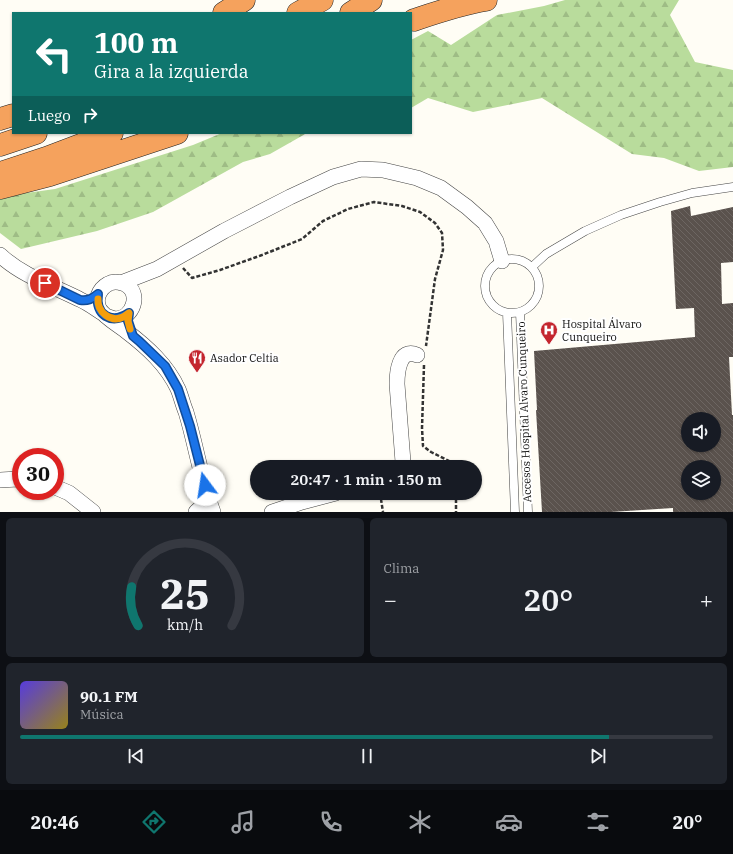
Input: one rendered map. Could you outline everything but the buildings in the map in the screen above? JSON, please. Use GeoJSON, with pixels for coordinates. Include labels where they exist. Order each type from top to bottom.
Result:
{"type":"FeatureCollection","features":[{"type":"Feature","properties":{"kind":"highway"},"geometry":{"type":"LineString","coordinates":[[226,12],[244,0]]}},
{"type":"Feature","properties":{"kind":"highway"},"geometry":{"type":"LineString","coordinates":[[300,12],[322,0]]}},
{"type":"Feature","properties":{"kind":"highway"},"geometry":{"type":"LineString","coordinates":[[353,12],[371,0]]}},
{"type":"Feature","properties":{"kind":"highway"},"geometry":{"type":"LineString","coordinates":[[412,20],[442,0]]}},
{"type":"Feature","properties":{"kind":"highway"},"geometry":{"type":"LineString","coordinates":[[412,20],[451,8],[486,0]]}},
{"type":"Feature","properties":{"kind":"highway"},"geometry":{"type":"LineString","coordinates":[[0,119],[12,115]]}},
{"type":"Feature","properties":{"kind":"highway"},"geometry":{"type":"LineString","coordinates":[[0,145],[33,134]]}},
{"type":"Feature","properties":{"kind":"highway"},"geometry":{"type":"LineString","coordinates":[[0,188],[48,167],[110,134]]}},
{"type":"Feature","properties":{"kind":"highway"},"geometry":{"type":"LineString","coordinates":[[0,173],[48,167],[173,134]]}},
{"type":"Feature","properties":{"kind":"street"},"geometry":{"type":"LineString","coordinates":[[121,283],[157,269],[224,231],[290,197],[333,177],[361,169],[384,170],[417,178],[441,188],[467,207],[485,223],[496,241],[502,261]]}},
{"type":"Feature","properties":{"kind":"street"},"geometry":{"type":"LineString","coordinates":[[0,255],[8,262],[105,315],[139,341],[165,366],[178,389],[190,426],[211,506],[196,512]]}},
{"type":"Feature","properties":{"kind":"street"},"geometry":{"type":"LineString","coordinates":[[98,294],[97,302],[105,315],[114,319],[122,318],[157,269]]}},
{"type":"Feature","properties":{"kind":"street"},"geometry":{"type":"LineString","coordinates":[[80,300],[93,298],[110,282],[126,284],[132,290],[134,298],[128,321],[133,336]]}},
{"type":"Feature","properties":{"kind":"street"},"geometry":{"type":"LineString","coordinates":[[403,460],[396,384],[397,372],[399,363],[408,354],[422,356]]}},
{"type":"Feature","properties":{"kind":"street"},"geometry":{"type":"LineString","coordinates":[[0,480],[12,479]]}},
{"type":"Feature","properties":{"kind":"street"},"geometry":{"type":"LineString","coordinates":[[64,491],[69,493],[93,512]]}},
{"type":"Feature","properties":{"kind":"street"},"geometry":{"type":"LineString","coordinates":[[272,512],[310,500]]}},
{"type":"Feature","properties":{"kind":"lane"},"geometry":{"type":"LineString","coordinates":[[532,268],[546,254],[585,231],[621,215],[692,193],[733,187]]}},
{"type":"Feature","properties":{"kind":"lane"},"geometry":{"type":"LineString","coordinates":[[510,259],[526,263],[532,268],[537,274],[539,290],[537,298],[532,305],[520,312],[512,313],[507,313],[495,307],[489,300],[486,291],[488,273],[494,266],[502,261],[510,259]]}},
{"type":"Feature","properties":{"kind":"lane","name":"Accesos Hospital Alvaro Cunqueiro"},"geometry":{"type":"LineString","coordinates":[[520,312],[528,512]]}},
{"type":"Feature","properties":{"kind":"lane","name":"Accesos Hospital Alvaro Cunqueiro"},"geometry":{"type":"LineString","coordinates":[[507,313],[515,512]]}},
{"type":"Feature","properties":{"kind":"path"},"geometry":{"type":"LineString","coordinates":[[174,259],[192,278],[220,270],[302,239],[323,221],[348,209],[374,202],[402,206],[420,212],[435,223],[442,233],[443,250],[435,279],[422,356],[422,428],[423,446],[447,460]]}},
{"type":"Feature","properties":{"kind":"path"},"geometry":{"type":"LineString","coordinates":[[381,500],[383,512]]}},
{"type":"Feature","properties":{"kind":"path"},"geometry":{"type":"LineString","coordinates":[[456,500],[456,512]]}},
{"type":"Feature","properties":{"kind":"green space"},"geometry":{"type":"Polygon","coordinates":[[[565,0],[679,0],[670,15],[695,62],[733,70],[733,167],[699,171],[664,158],[632,154],[542,98],[473,112],[428,98],[412,107],[412,39],[428,31],[451,45],[497,15],[544,6],[565,0]]]}},
{"type":"Feature","properties":{"kind":"green space"},"geometry":{"type":"Polygon","coordinates":[[[220,134],[305,134],[270,154],[243,162],[153,212],[97,231],[21,249],[0,233],[0,199],[19,194],[55,189],[193,145],[220,134]]]}},
{"type":"Feature","properties":{"kind":"slow traffic"},"geometry":{"type":"LineString","coordinates":[[98,299],[97,302],[100,309],[106,316],[114,319],[122,318],[129,313],[128,321],[130,329]]}},
{"type":"Feature","properties":{"kind":"place","name":"Hospital Álvaro Cunqueiro"},"geometry":{"type":"Point","coordinates":[549,345]}},
{"type":"Feature","properties":{"kind":"place","name":"Asador Celtia"},"geometry":{"type":"Point","coordinates":[197,373]}},
{"type":"Feature","properties":{"kind":"route"},"geometry":{"type":"LineString","coordinates":[[45,283],[80,300],[93,298],[98,294],[97,302],[100,309],[106,316],[114,319],[122,318],[129,313],[129,328],[133,336],[165,366],[178,389],[190,426],[205,485]]}}]}
